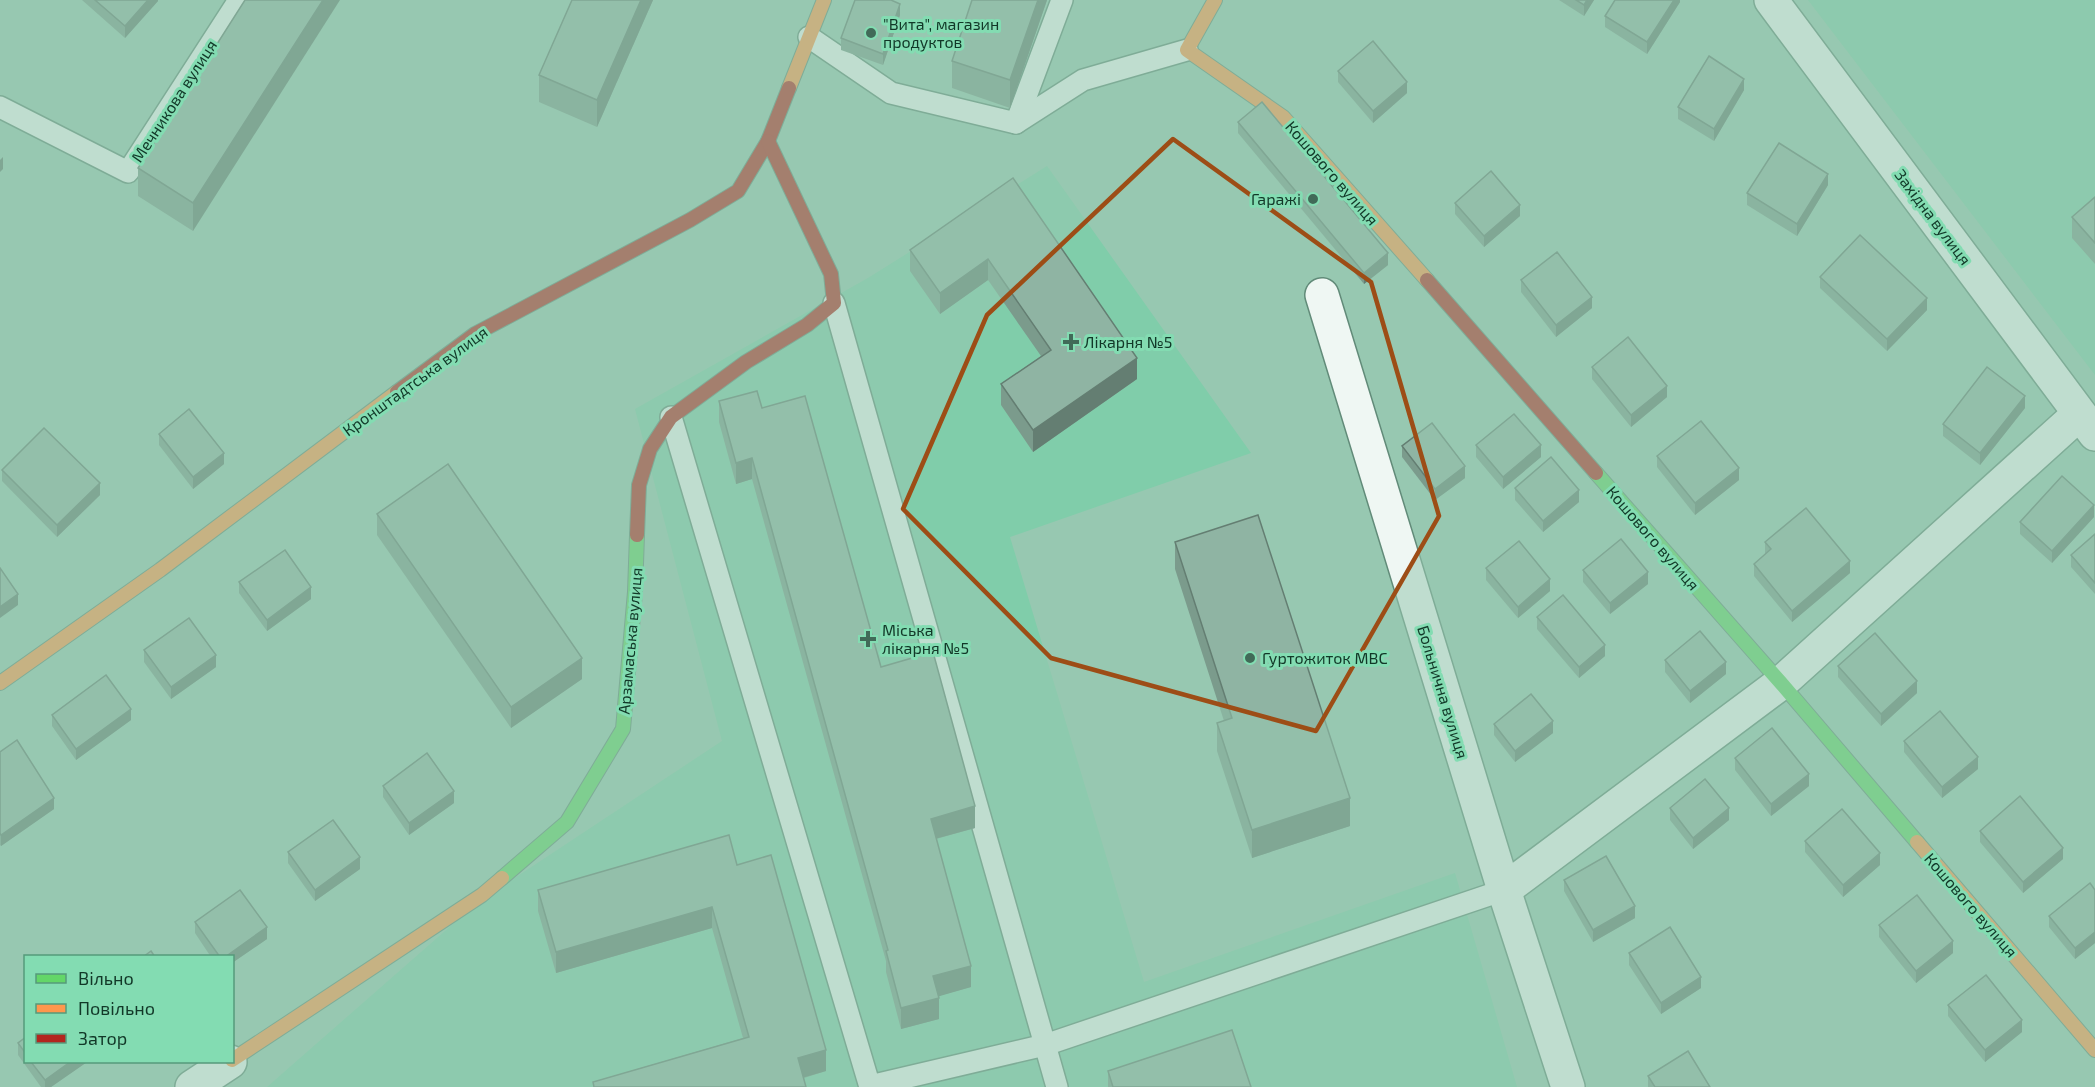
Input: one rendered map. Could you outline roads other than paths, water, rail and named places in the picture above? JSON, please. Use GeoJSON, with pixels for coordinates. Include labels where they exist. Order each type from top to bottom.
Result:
{"type":"FeatureCollection","features":[{"type":"Feature","properties":{"kind":"street","name":"Кронштадтська вулиця"},"geometry":{"type":"LineString","coordinates":[[0,683],[160,570],[475,334],[690,220],[738,191],[768,141],[824,0]]}},
{"type":"Feature","properties":{"kind":"street"},"geometry":{"type":"LineString","coordinates":[[1187,50],[1215,0]]}},
{"type":"Feature","properties":{"kind":"street","name":"Західна вулиця"},"geometry":{"type":"LineString","coordinates":[[1771,0],[2087,424]]}},
{"type":"Feature","properties":{"kind":"street","name":"Кошового вулиця"},"geometry":{"type":"LineString","coordinates":[[1187,50],[1283,117],[1781,683],[2095,1050]]}},
{"type":"Feature","properties":{"kind":"street"},"geometry":{"type":"LineString","coordinates":[[768,141],[831,274],[834,303]]}},
{"type":"Feature","properties":{"kind":"street","name":"Больнична вулиця"},"geometry":{"type":"LineString","coordinates":[[1322,296],[1504,890],[1568,1087]]}},
{"type":"Feature","properties":{"kind":"street","name":"Арзамаська вулиця"},"geometry":{"type":"LineString","coordinates":[[234,1059],[482,895],[567,822],[623,729],[635,592],[639,485],[650,449],[671,417],[746,362],[807,325],[834,303]]}},
{"type":"Feature","properties":{"kind":"street"},"geometry":{"type":"LineString","coordinates":[[1504,890],[1781,683],[2087,424]]}},
{"type":"Feature","properties":{"kind":"street","name":"Арзамаська вулиця"},"geometry":{"type":"LineString","coordinates":[[192,1087],[228,1063]]}},
{"type":"Feature","properties":{"kind":"lane","name":"Мечникова вулиця"},"geometry":{"type":"LineString","coordinates":[[0,107],[128,172],[239,0]]}},
{"type":"Feature","properties":{"kind":"lane"},"geometry":{"type":"LineString","coordinates":[[1016,123],[1062,0]]}},
{"type":"Feature","properties":{"kind":"lane"},"geometry":{"type":"LineString","coordinates":[[809,37],[891,93],[1016,123],[1083,80],[1187,50]]}},
{"type":"Feature","properties":{"kind":"lane"},"geometry":{"type":"LineString","coordinates":[[834,303],[1057,1087]]}},
{"type":"Feature","properties":{"kind":"lane"},"geometry":{"type":"LineString","coordinates":[[671,417],[870,1086],[1044,1045],[1504,890]]}},
{"type":"Feature","properties":{"kind":"place","name":"\"Вита\", магазин продуктов"},"geometry":{"type":"Point","coordinates":[871,33]}},
{"type":"Feature","properties":{"kind":"place","name":"Гаражі"},"geometry":{"type":"Point","coordinates":[1313,199]}},
{"type":"Feature","properties":{"kind":"place","name":"Лікарня №5"},"geometry":{"type":"Point","coordinates":[1071,342]}},
{"type":"Feature","properties":{"kind":"place","name":"Міська лікарня №5"},"geometry":{"type":"Point","coordinates":[868,639]}},
{"type":"Feature","properties":{"kind":"place","name":"Гуртожиток МВС"},"geometry":{"type":"Point","coordinates":[1250,658]}}]}
